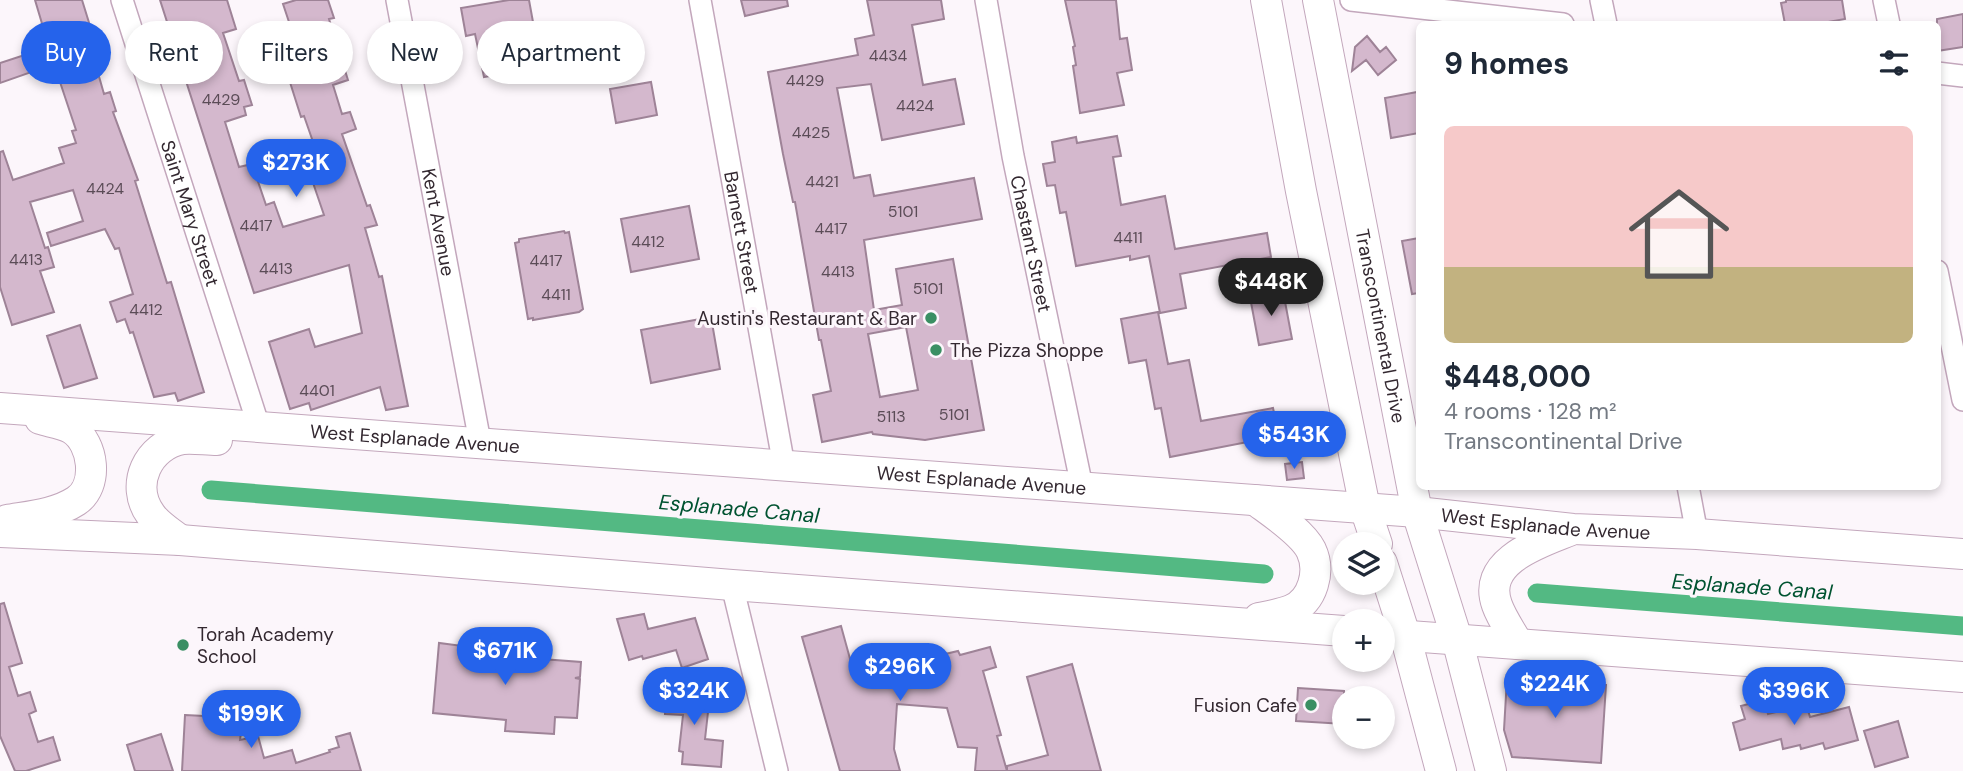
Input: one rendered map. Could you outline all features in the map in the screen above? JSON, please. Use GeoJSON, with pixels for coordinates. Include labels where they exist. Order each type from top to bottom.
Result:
{"type":"FeatureCollection","features":[{"type":"Feature","properties":{"kind":"main road"},"geometry":{"type":"LineString","coordinates":[[1266,0],[1301,191],[1365,508],[1373,532]]}},
{"type":"Feature","properties":{"kind":"main road","name":"Transcontinental Drive"},"geometry":{"type":"LineString","coordinates":[[1318,0],[1417,512],[1457,639],[1491,771]]}},
{"type":"Feature","properties":{"kind":"main road","name":"West Esplanade Avenue"},"geometry":{"type":"LineString","coordinates":[[2,403],[259,427],[1417,512],[1573,529],[1697,534],[1963,554]]}},
{"type":"Feature","properties":{"kind":"main road"},"geometry":{"type":"LineString","coordinates":[[0,521],[54,511],[78,500],[88,488],[92,468],[87,448],[73,429],[2,403]]}},
{"type":"Feature","properties":{"kind":"main road"},"geometry":{"type":"LineString","coordinates":[[180,540],[150,515],[142,492],[144,468],[157,452],[183,439],[248,441],[259,427]]}},
{"type":"Feature","properties":{"kind":"main road"},"geometry":{"type":"LineString","coordinates":[[1239,624],[1293,610],[1313,589],[1316,570],[1311,549],[1293,530],[1255,500]]}},
{"type":"Feature","properties":{"kind":"main road"},"geometry":{"type":"LineString","coordinates":[[1518,644],[1496,603],[1493,585],[1502,568],[1525,549],[1573,529]]}},
{"type":"Feature","properties":{"kind":"main road"},"geometry":{"type":"LineString","coordinates":[[0,531],[180,540],[1332,630]]}},
{"type":"Feature","properties":{"kind":"main road"},"geometry":{"type":"LineString","coordinates":[[1395,635],[1963,677]]}},
{"type":"Feature","properties":{"kind":"main road"},"geometry":{"type":"LineString","coordinates":[[1395,638],[1441,771]]}},
{"type":"Feature","properties":{"kind":"street","name":"Saint Mary Street"},"geometry":{"type":"LineString","coordinates":[[122,0],[259,427]]}},
{"type":"Feature","properties":{"kind":"street","name":"Kent Avenue"},"geometry":{"type":"LineString","coordinates":[[397,0],[480,442]]}},
{"type":"Feature","properties":{"kind":"street","name":"Barnett Street"},"geometry":{"type":"LineString","coordinates":[[700,0],[784,466]]}},
{"type":"Feature","properties":{"kind":"street","name":"Chastant Street"},"geometry":{"type":"LineString","coordinates":[[986,0],[1013,156],[1082,487]]}},
{"type":"Feature","properties":{"kind":"street"},"geometry":{"type":"LineString","coordinates":[[1351,0],[1536,21]]}},
{"type":"Feature","properties":{"kind":"street"},"geometry":{"type":"LineString","coordinates":[[1601,0],[1605,21]]}},
{"type":"Feature","properties":{"kind":"street"},"geometry":{"type":"LineString","coordinates":[[1884,0],[1888,21]]}},
{"type":"Feature","properties":{"kind":"street"},"geometry":{"type":"LineString","coordinates":[[1941,73],[1963,76]]}},
{"type":"Feature","properties":{"kind":"street"},"geometry":{"type":"LineString","coordinates":[[1941,291],[1963,400]]}},
{"type":"Feature","properties":{"kind":"street"},"geometry":{"type":"LineString","coordinates":[[1689,490],[1697,534]]}},
{"type":"Feature","properties":{"kind":"street"},"geometry":{"type":"LineString","coordinates":[[732,585],[777,771]]}},
{"type":"Feature","properties":{"kind":"building"},"geometry":{"type":"Polygon","coordinates":[[[35,0],[82,0],[89,21],[41,21],[35,0]]]}},
{"type":"Feature","properties":{"kind":"building"},"geometry":{"type":"Polygon","coordinates":[[[160,0],[227,0],[236,29],[223,33],[223,21],[167,21],[160,0]]]}},
{"type":"Feature","properties":{"kind":"building"},"geometry":{"type":"Polygon","coordinates":[[[296,0],[328,0],[334,18],[289,21],[283,4],[296,0]]]}},
{"type":"Feature","properties":{"kind":"building"},"geometry":{"type":"Polygon","coordinates":[[[509,0],[529,0],[533,21],[477,21],[477,44],[475,34],[466,36],[461,8],[509,0]]]}},
{"type":"Feature","properties":{"kind":"building"},"geometry":{"type":"Polygon","coordinates":[[[741,0],[787,0],[788,6],[745,16],[741,0]]]}},
{"type":"Feature","properties":{"kind":"building"},"geometry":{"type":"Polygon","coordinates":[[[867,0],[941,0],[944,19],[912,25],[923,85],[955,79],[964,124],[882,140],[871,84],[837,88],[854,178],[870,175],[874,196],[974,178],[982,219],[864,240],[874,310],[902,305],[896,269],[953,259],[984,430],[925,440],[872,432],[822,442],[813,395],[831,391],[768,72],[858,55],[855,39],[874,35],[867,0]],[[906,327],[868,334],[880,397],[918,390],[906,327]]]}},
{"type":"Feature","properties":{"kind":"building"},"geometry":{"type":"Polygon","coordinates":[[[1065,0],[1116,0],[1120,39],[1127,38],[1132,70],[1117,73],[1124,105],[1080,113],[1073,66],[1076,65],[1075,46],[1065,0]]]}},
{"type":"Feature","properties":{"kind":"building"},"geometry":{"type":"Polygon","coordinates":[[[1842,0],[1845,19],[1784,21],[1781,3],[1842,0]]]}},
{"type":"Feature","properties":{"kind":"building"},"geometry":{"type":"Polygon","coordinates":[[[1963,14],[1963,47],[1941,50],[1941,21],[1937,19],[1963,14]]]}},
{"type":"Feature","properties":{"kind":"building"},"geometry":{"type":"Polygon","coordinates":[[[223,33],[237,75],[237,84],[245,84],[252,105],[244,107],[246,115],[225,122],[239,167],[252,164],[266,205],[274,202],[283,227],[324,215],[311,177],[305,179],[300,165],[319,159],[291,84],[336,84],[333,85],[342,114],[350,112],[356,129],[342,134],[367,206],[370,205],[377,225],[365,228],[379,277],[382,276],[408,406],[386,410],[380,387],[311,410],[309,403],[290,409],[269,342],[309,329],[315,347],[362,333],[349,265],[254,293],[187,84],[223,84],[223,33]]]}},
{"type":"Feature","properties":{"kind":"building"},"geometry":{"type":"Polygon","coordinates":[[[1367,36],[1380,52],[1386,47],[1396,60],[1378,75],[1366,60],[1352,71],[1355,47],[1367,36]]]}},
{"type":"Feature","properties":{"kind":"building"},"geometry":{"type":"Polygon","coordinates":[[[21,56],[21,76],[0,83],[0,63],[21,56]]]}},
{"type":"Feature","properties":{"kind":"building"},"geometry":{"type":"Polygon","coordinates":[[[651,82],[657,115],[616,123],[610,89],[651,82]]]}},
{"type":"Feature","properties":{"kind":"building"},"geometry":{"type":"Polygon","coordinates":[[[61,84],[101,84],[104,94],[110,92],[116,111],[113,112],[138,180],[135,181],[167,283],[171,282],[204,392],[178,401],[175,393],[154,397],[133,332],[130,333],[125,319],[117,322],[110,302],[133,294],[119,248],[115,249],[105,229],[51,246],[47,233],[83,221],[73,190],[30,202],[54,267],[40,271],[54,312],[12,325],[0,287],[0,152],[3,151],[13,180],[64,163],[59,148],[76,143],[72,131],[76,130],[61,84]]]}},
{"type":"Feature","properties":{"kind":"building"},"geometry":{"type":"Polygon","coordinates":[[[1416,92],[1416,134],[1391,138],[1385,98],[1416,92]]]}},
{"type":"Feature","properties":{"kind":"building"},"geometry":{"type":"Polygon","coordinates":[[[1117,136],[1121,156],[1113,157],[1121,205],[1165,196],[1175,249],[1267,233],[1271,257],[1180,274],[1186,308],[1160,313],[1149,256],[1130,260],[1130,256],[1076,266],[1066,212],[1060,213],[1055,185],[1047,186],[1043,164],[1055,162],[1052,142],[1076,137],[1077,143],[1117,136]]]}},
{"type":"Feature","properties":{"kind":"building"},"geometry":{"type":"Polygon","coordinates":[[[689,206],[699,259],[631,272],[621,219],[689,206]]]}},
{"type":"Feature","properties":{"kind":"building"},"geometry":{"type":"Polygon","coordinates":[[[569,232],[583,309],[579,312],[528,319],[515,243],[519,242],[519,239],[569,232]]]}},
{"type":"Feature","properties":{"kind":"building"},"geometry":{"type":"Polygon","coordinates":[[[1416,239],[1416,293],[1412,294],[1402,241],[1416,239]]]}},
{"type":"Feature","properties":{"kind":"building"},"geometry":{"type":"Polygon","coordinates":[[[1283,291],[1292,339],[1259,345],[1250,297],[1283,291]]]}},
{"type":"Feature","properties":{"kind":"building"},"geometry":{"type":"Polygon","coordinates":[[[1158,312],[1168,364],[1189,360],[1201,421],[1273,408],[1279,436],[1170,457],[1161,408],[1155,409],[1146,360],[1129,363],[1121,319],[1158,312]]]}},
{"type":"Feature","properties":{"kind":"building"},"geometry":{"type":"Polygon","coordinates":[[[711,317],[720,369],[651,383],[641,330],[711,317]]]}},
{"type":"Feature","properties":{"kind":"building"},"geometry":{"type":"Polygon","coordinates":[[[80,325],[97,378],[64,388],[47,336],[80,325]]]}},
{"type":"Feature","properties":{"kind":"building"},"geometry":{"type":"Polygon","coordinates":[[[1302,462],[1304,478],[1287,480],[1285,464],[1302,462]]]}},
{"type":"Feature","properties":{"kind":"building"},"geometry":{"type":"Polygon","coordinates":[[[4,603],[22,663],[9,667],[18,696],[30,692],[36,711],[29,714],[38,742],[53,737],[60,760],[26,771],[15,771],[0,736],[0,604],[4,603]]]}},
{"type":"Feature","properties":{"kind":"building"},"geometry":{"type":"Polygon","coordinates":[[[644,614],[648,629],[695,618],[708,659],[682,668],[676,650],[629,660],[617,619],[644,614]]]}},
{"type":"Feature","properties":{"kind":"building"},"geometry":{"type":"Polygon","coordinates":[[[841,626],[852,666],[940,672],[937,662],[943,660],[941,655],[958,651],[960,655],[990,647],[996,667],[983,671],[1001,735],[997,736],[1007,771],[975,771],[977,748],[958,747],[947,708],[897,704],[894,749],[900,771],[840,771],[802,637],[841,626]]]}},
{"type":"Feature","properties":{"kind":"building"},"geometry":{"type":"Polygon","coordinates":[[[463,637],[484,639],[483,647],[501,649],[501,656],[581,662],[580,677],[575,678],[580,679],[577,718],[555,717],[554,734],[505,731],[506,720],[433,713],[439,643],[462,646],[463,637]]]}},
{"type":"Feature","properties":{"kind":"building"},"geometry":{"type":"Polygon","coordinates":[[[1072,664],[1101,771],[1007,771],[1007,766],[1048,755],[1027,677],[1072,664]]]}},
{"type":"Feature","properties":{"kind":"building"},"geometry":{"type":"Polygon","coordinates":[[[1507,678],[1606,685],[1601,763],[1512,757],[1504,730],[1507,678]]]}},
{"type":"Feature","properties":{"kind":"building"},"geometry":{"type":"Polygon","coordinates":[[[667,686],[707,690],[706,703],[709,703],[705,739],[723,741],[721,767],[682,764],[683,752],[679,751],[683,715],[665,714],[667,686]]]}},
{"type":"Feature","properties":{"kind":"building"},"geometry":{"type":"Polygon","coordinates":[[[1298,688],[1332,690],[1332,723],[1296,721],[1298,688]]]}},
{"type":"Feature","properties":{"kind":"building"},"geometry":{"type":"Polygon","coordinates":[[[1764,700],[1768,714],[1806,704],[1810,717],[1849,707],[1858,740],[1825,749],[1823,743],[1801,749],[1800,745],[1783,749],[1781,739],[1740,750],[1733,723],[1745,719],[1741,706],[1764,700]]]}},
{"type":"Feature","properties":{"kind":"building"},"geometry":{"type":"Polygon","coordinates":[[[185,715],[243,718],[240,740],[258,736],[264,758],[292,750],[296,763],[339,747],[336,737],[350,733],[361,771],[182,771],[185,715]]]}},
{"type":"Feature","properties":{"kind":"building"},"geometry":{"type":"Polygon","coordinates":[[[1898,721],[1908,757],[1875,767],[1864,731],[1898,721]]]}},
{"type":"Feature","properties":{"kind":"building"},"geometry":{"type":"Polygon","coordinates":[[[161,734],[173,771],[135,771],[127,745],[161,734]]]}},
{"type":"Feature","properties":{"kind":"waterway","name":"Esplanade Canal"},"geometry":{"type":"LineString","coordinates":[[211,490],[1264,574]]}},
{"type":"Feature","properties":{"kind":"waterway","name":"Esplanade Canal"},"geometry":{"type":"LineString","coordinates":[[1537,593],[1963,626]]}},
{"type":"Feature","properties":{"kind":"place","name":"Austin's Restaurant & Bar"},"geometry":{"type":"Point","coordinates":[931,318]}},
{"type":"Feature","properties":{"kind":"place","name":"The Pizza Shoppe"},"geometry":{"type":"Point","coordinates":[936,350]}},
{"type":"Feature","properties":{"kind":"place","name":"Torah Academy School"},"geometry":{"type":"Point","coordinates":[183,645]}},
{"type":"Feature","properties":{"kind":"place","name":"Fusion Cafe"},"geometry":{"type":"Point","coordinates":[1311,705]}}]}
